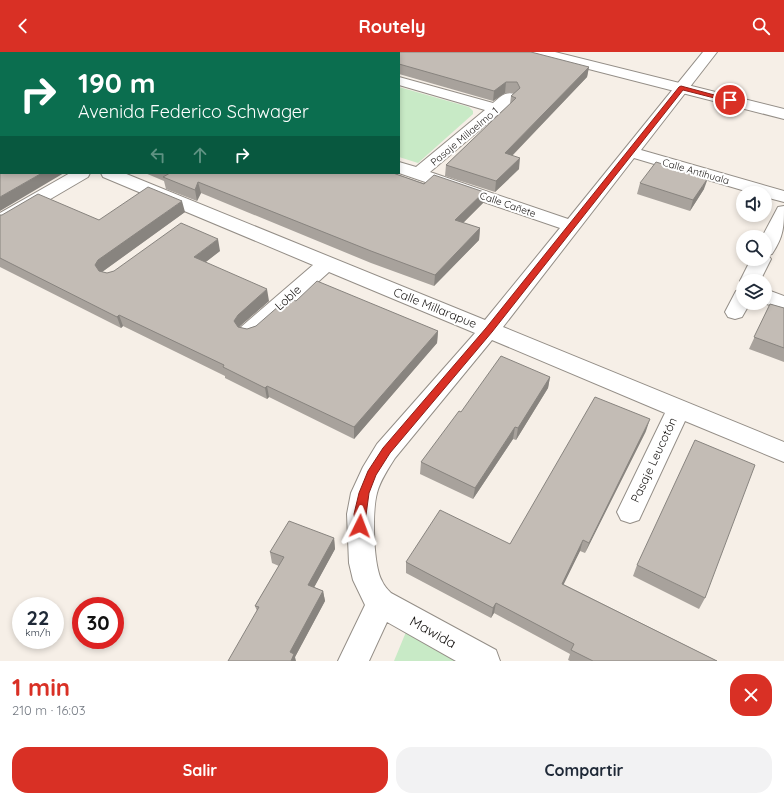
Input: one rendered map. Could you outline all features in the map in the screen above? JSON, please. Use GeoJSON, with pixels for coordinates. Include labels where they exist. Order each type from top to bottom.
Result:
{"type":"FeatureCollection","features":[{"type":"Feature","properties":{"kind":"street"},"geometry":{"type":"LineString","coordinates":[[539,52],[784,100]]}},
{"type":"Feature","properties":{"kind":"street"},"geometry":{"type":"LineString","coordinates":[[590,52],[784,114]]}},
{"type":"Feature","properties":{"kind":"street"},"geometry":{"type":"LineString","coordinates":[[353,661],[381,604],[372,591],[367,580],[363,563],[360,514],[364,493],[372,474],[386,450],[489,330],[710,52]]}},
{"type":"Feature","properties":{"kind":"street"},"geometry":{"type":"LineString","coordinates":[[400,81],[496,109]]}},
{"type":"Feature","properties":{"kind":"street","name":"Pasaje Millaelmo 1"},"geometry":{"type":"LineString","coordinates":[[418,174],[510,97]]}},
{"type":"Feature","properties":{"kind":"street","name":"Calle Antihuala"},"geometry":{"type":"LineString","coordinates":[[630,152],[784,197]]}},
{"type":"Feature","properties":{"kind":"street","name":"Calle Cañete"},"geometry":{"type":"LineString","coordinates":[[400,167],[572,226]]}},
{"type":"Feature","properties":{"kind":"street"},"geometry":{"type":"LineString","coordinates":[[0,221],[80,174]]}},
{"type":"Feature","properties":{"kind":"street","name":"Calle Millarapue"},"geometry":{"type":"LineString","coordinates":[[111,174],[784,452]]}},
{"type":"Feature","properties":{"kind":"street"},"geometry":{"type":"LineString","coordinates":[[183,224],[201,211]]}},
{"type":"Feature","properties":{"kind":"street"},"geometry":{"type":"LineString","coordinates":[[772,236],[784,211]]}},
{"type":"Feature","properties":{"kind":"street","name":"Loble"},"geometry":{"type":"LineString","coordinates":[[250,332],[327,263]]}},
{"type":"Feature","properties":{"kind":"street"},"geometry":{"type":"LineString","coordinates":[[772,299],[784,303]]}},
{"type":"Feature","properties":{"kind":"street","name":"Pasaje Leucotón"},"geometry":{"type":"LineString","coordinates":[[630,512],[679,408]]}},
{"type":"Feature","properties":{"kind":"street","name":"Mawida"},"geometry":{"type":"LineString","coordinates":[[381,604],[485,661]]}},
{"type":"Feature","properties":{"kind":"green space"},"geometry":{"type":"Polygon","coordinates":[[[400,87],[469,107],[473,111],[473,114],[418,163],[400,157],[400,87]]]}},
{"type":"Feature","properties":{"kind":"green space"},"geometry":{"type":"Polygon","coordinates":[[[406,632],[457,661],[394,661],[406,632]]]}},
{"type":"Feature","properties":{"kind":"building"},"geometry":{"type":"Polygon","coordinates":[[[400,52],[531,52],[589,67],[505,153],[520,158],[496,181],[446,165],[516,98],[511,96],[520,88],[517,82],[506,82],[494,91],[400,64],[400,52]]]}},
{"type":"Feature","properties":{"kind":"building"},"geometry":{"type":"Polygon","coordinates":[[[656,162],[708,178],[693,200],[640,183],[656,162]]]}},
{"type":"Feature","properties":{"kind":"building"},"geometry":{"type":"Polygon","coordinates":[[[0,174],[40,174],[0,197],[0,174]]]}},
{"type":"Feature","properties":{"kind":"building"},"geometry":{"type":"Polygon","coordinates":[[[168,174],[396,174],[424,184],[434,175],[484,192],[455,220],[480,228],[435,275],[198,182],[195,190],[163,177],[168,174]]]}},
{"type":"Feature","properties":{"kind":"building"},"geometry":{"type":"Polygon","coordinates":[[[148,187],[182,201],[98,260],[95,265],[99,271],[107,273],[114,271],[181,223],[218,239],[194,257],[267,289],[238,315],[234,321],[238,327],[247,329],[256,326],[288,298],[296,301],[317,281],[438,331],[354,427],[267,386],[265,388],[223,367],[224,365],[119,315],[117,317],[0,258],[0,215],[38,194],[99,220],[148,187]]]}},
{"type":"Feature","properties":{"kind":"building"},"geometry":{"type":"Polygon","coordinates":[[[772,305],[784,308],[784,348],[754,337],[767,310],[772,310],[772,305]]]}},
{"type":"Feature","properties":{"kind":"building"},"geometry":{"type":"Polygon","coordinates":[[[501,356],[550,377],[518,428],[515,427],[475,488],[421,462],[459,411],[461,412],[501,356]]]}},
{"type":"Feature","properties":{"kind":"building"},"geometry":{"type":"Polygon","coordinates":[[[595,397],[650,419],[589,543],[583,540],[562,584],[717,661],[593,661],[571,650],[574,644],[496,603],[493,608],[406,562],[440,510],[510,544],[595,397]]]}},
{"type":"Feature","properties":{"kind":"building"},"geometry":{"type":"Polygon","coordinates":[[[695,440],[755,465],[705,598],[637,565],[695,440]]]}},
{"type":"Feature","properties":{"kind":"building"},"geometry":{"type":"Polygon","coordinates":[[[289,521],[334,538],[308,585],[323,591],[290,652],[294,654],[291,661],[228,661],[259,607],[255,606],[284,557],[270,552],[289,521]]]}},
{"type":"Feature","properties":{"kind":"route"},"geometry":{"type":"LineString","coordinates":[[360,526],[360,514],[364,493],[372,474],[386,450],[489,330],[681,88],[730,100]]}}]}
